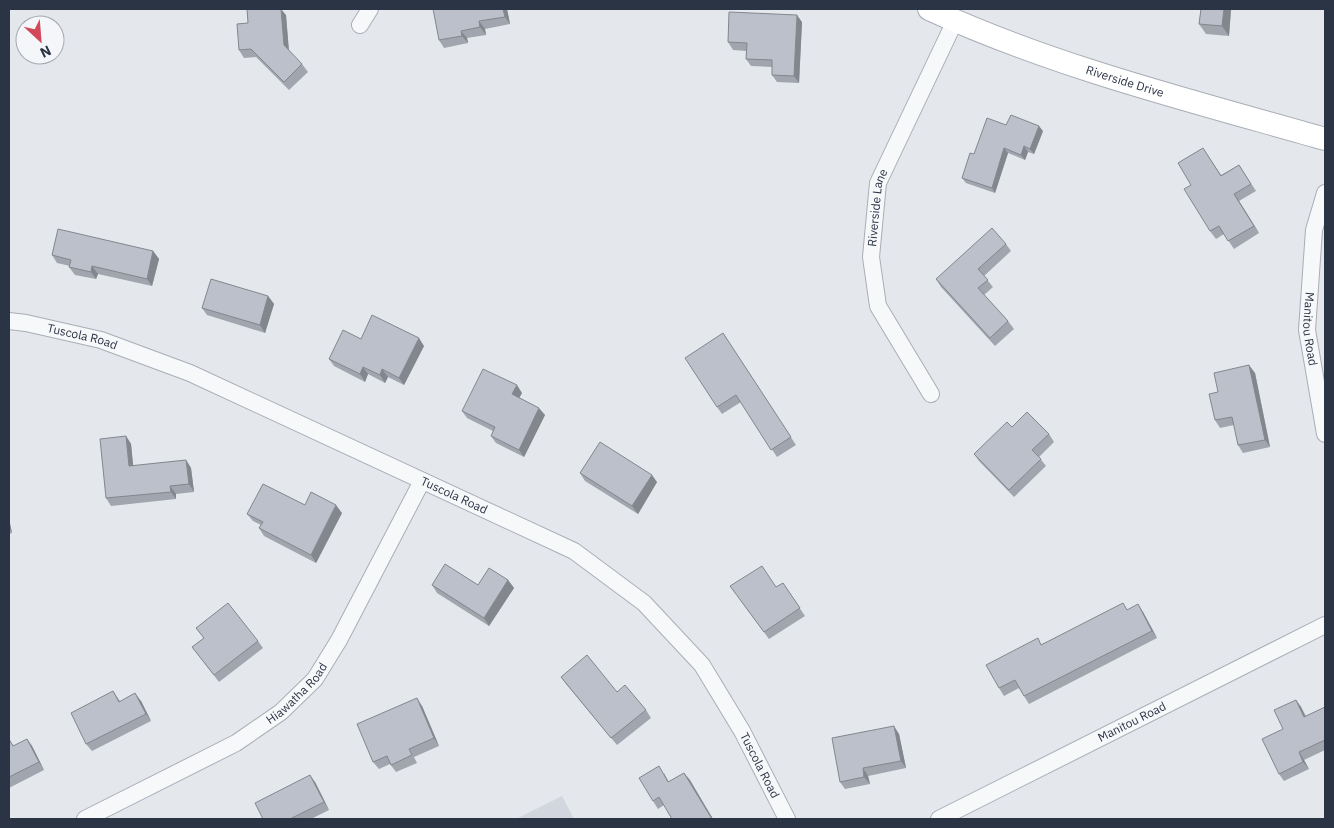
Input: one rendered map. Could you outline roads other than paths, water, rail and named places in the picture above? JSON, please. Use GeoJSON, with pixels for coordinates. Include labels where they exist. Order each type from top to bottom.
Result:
{"type":"FeatureCollection","features":[{"type":"Feature","properties":{"kind":"street"},"geometry":{"type":"LineString","coordinates":[[360,25],[370,9]]}},
{"type":"Feature","properties":{"kind":"street","name":"Riverside Drive"},"geometry":{"type":"LineString","coordinates":[[929,9],[955,21],[1106,76],[1325,139]]}},
{"type":"Feature","properties":{"kind":"street","name":"Riverside Lane"},"geometry":{"type":"LineString","coordinates":[[931,394],[878,306],[871,257],[878,183],[955,21]]}},
{"type":"Feature","properties":{"kind":"street","name":"Manitou Road"},"geometry":{"type":"LineString","coordinates":[[1325,193],[1314,230],[1307,330],[1325,434]]}},
{"type":"Feature","properties":{"kind":"street","name":"Tuscola Road"},"geometry":{"type":"LineString","coordinates":[[9,321],[101,340],[190,373],[574,552],[644,603],[702,666],[742,731],[787,819]]}},
{"type":"Feature","properties":{"kind":"street","name":"Hiawatha Road"},"geometry":{"type":"LineString","coordinates":[[85,819],[236,743],[281,712],[314,679],[339,640],[422,481]]}},
{"type":"Feature","properties":{"kind":"street","name":"Manitou Road"},"geometry":{"type":"LineString","coordinates":[[939,819],[1325,625]]}}]}
